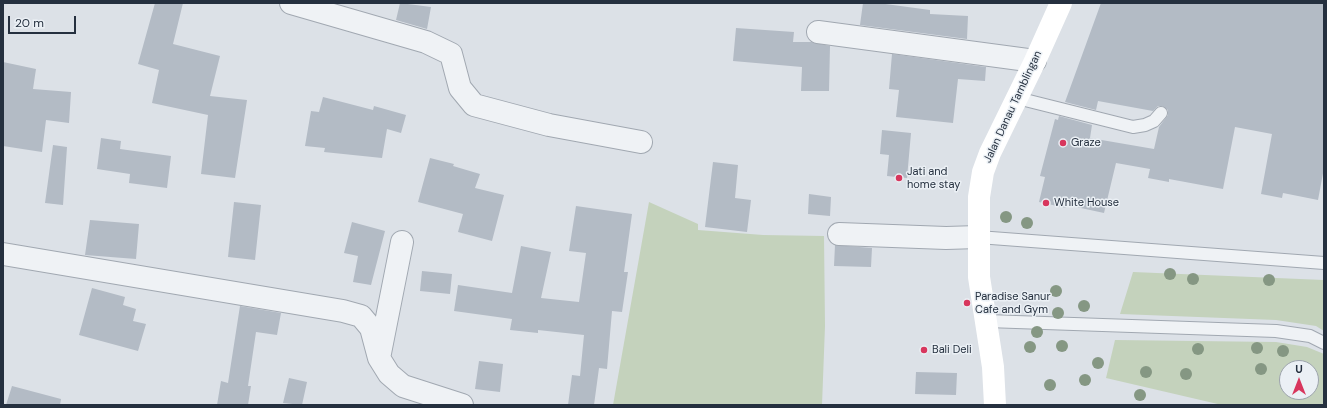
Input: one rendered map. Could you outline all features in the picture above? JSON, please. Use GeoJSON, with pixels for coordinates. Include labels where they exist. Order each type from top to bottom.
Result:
{"type":"FeatureCollection","features":[{"type":"Feature","properties":{"kind":"street"},"geometry":{"type":"LineString","coordinates":[[291,3],[426,42],[451,54],[460,88],[474,105],[550,125],[642,142]]}},
{"type":"Feature","properties":{"kind":"street","name":"Jalan Danau Tamblingan"},"geometry":{"type":"LineString","coordinates":[[995,405],[993,367],[979,276],[979,197],[983,172],[990,153],[1035,62],[1061,3]]}},
{"type":"Feature","properties":{"kind":"street"},"geometry":{"type":"LineString","coordinates":[[818,32],[1035,62]]}},
{"type":"Feature","properties":{"kind":"street"},"geometry":{"type":"LineString","coordinates":[[839,234],[946,238],[978,236]]}},
{"type":"Feature","properties":{"kind":"street"},"geometry":{"type":"LineString","coordinates":[[379,358],[402,242]]}},
{"type":"Feature","properties":{"kind":"street"},"geometry":{"type":"LineString","coordinates":[[3,254],[343,311],[361,316],[371,328],[379,358],[389,374],[403,386],[462,405]]}},
{"type":"Feature","properties":{"kind":"lane"},"geometry":{"type":"LineString","coordinates":[[1017,98],[1133,127],[1145,125],[1154,121],[1161,113]]}},
{"type":"Feature","properties":{"kind":"lane"},"geometry":{"type":"LineString","coordinates":[[978,236],[1324,263]]}},
{"type":"Feature","properties":{"kind":"lane"},"geometry":{"type":"LineString","coordinates":[[987,321],[1276,331],[1310,336],[1324,343]]}},
{"type":"Feature","properties":{"kind":"green space"},"geometry":{"type":"Polygon","coordinates":[[[649,202],[698,224],[698,230],[763,235],[824,236],[825,326],[822,405],[613,405],[649,202]]]}},
{"type":"Feature","properties":{"kind":"green space"},"geometry":{"type":"Polygon","coordinates":[[[1133,272],[1324,280],[1324,331],[1316,326],[1276,320],[1120,314],[1133,272]]]}},
{"type":"Feature","properties":{"kind":"green space"},"geometry":{"type":"Polygon","coordinates":[[[1115,340],[1276,342],[1307,347],[1324,354],[1324,405],[1222,405],[1106,378],[1115,340]]]}},
{"type":"Feature","properties":{"kind":"building"},"geometry":{"type":"Polygon","coordinates":[[[155,3],[183,3],[173,44],[220,56],[210,96],[247,100],[235,178],[201,174],[208,115],[152,103],[159,70],[138,64],[155,3]]]}},
{"type":"Feature","properties":{"kind":"building"},"geometry":{"type":"Polygon","coordinates":[[[400,3],[431,7],[427,29],[396,20],[400,3]]]}},
{"type":"Feature","properties":{"kind":"building"},"geometry":{"type":"Polygon","coordinates":[[[863,3],[878,3],[930,10],[930,14],[968,16],[967,39],[860,25],[863,3]]]}},
{"type":"Feature","properties":{"kind":"building"},"geometry":{"type":"Polygon","coordinates":[[[1101,3],[1324,3],[1324,168],[1318,200],[1283,193],[1282,198],[1261,194],[1272,134],[1235,127],[1223,189],[1169,179],[1169,182],[1148,178],[1150,169],[1116,163],[1104,213],[1067,205],[1066,208],[1039,202],[1045,177],[1040,176],[1055,119],[1058,120],[1059,116],[1092,125],[1090,138],[1154,149],[1159,127],[1168,115],[1168,110],[1162,106],[1158,106],[1153,111],[1098,101],[1096,110],[1065,102],[1101,3]]]}},
{"type":"Feature","properties":{"kind":"building"},"geometry":{"type":"Polygon","coordinates":[[[736,28],[794,32],[793,42],[811,42],[830,46],[829,91],[801,91],[802,67],[733,61],[736,28]]]}},
{"type":"Feature","properties":{"kind":"building"},"geometry":{"type":"Polygon","coordinates":[[[892,54],[986,67],[985,81],[958,79],[953,123],[896,117],[899,90],[889,89],[892,54]]]}},
{"type":"Feature","properties":{"kind":"building"},"geometry":{"type":"Polygon","coordinates":[[[3,62],[36,69],[33,89],[71,92],[69,123],[46,120],[42,152],[3,146],[3,62]]]}},
{"type":"Feature","properties":{"kind":"building"},"geometry":{"type":"Polygon","coordinates":[[[323,97],[373,110],[374,106],[406,115],[401,133],[387,129],[382,158],[324,152],[325,148],[305,146],[311,111],[319,112],[323,97]]]}},
{"type":"Feature","properties":{"kind":"building"},"geometry":{"type":"Polygon","coordinates":[[[882,130],[911,133],[907,178],[887,176],[889,155],[880,154],[882,130]]]}},
{"type":"Feature","properties":{"kind":"building"},"geometry":{"type":"Polygon","coordinates":[[[101,138],[121,141],[120,149],[171,156],[167,188],[129,183],[130,174],[97,169],[101,138]]]}},
{"type":"Feature","properties":{"kind":"building"},"geometry":{"type":"Polygon","coordinates":[[[53,145],[67,147],[63,205],[45,203],[53,145]]]}},
{"type":"Feature","properties":{"kind":"building"},"geometry":{"type":"Polygon","coordinates":[[[430,158],[454,164],[453,166],[480,174],[475,188],[504,195],[492,241],[458,232],[463,214],[418,202],[430,158]]]}},
{"type":"Feature","properties":{"kind":"building"},"geometry":{"type":"Polygon","coordinates":[[[713,162],[738,165],[735,198],[751,200],[747,232],[705,227],[713,162]]]}},
{"type":"Feature","properties":{"kind":"building"},"geometry":{"type":"Polygon","coordinates":[[[809,194],[831,197],[830,216],[808,214],[809,194]]]}},
{"type":"Feature","properties":{"kind":"building"},"geometry":{"type":"Polygon","coordinates":[[[234,202],[261,205],[255,260],[228,257],[234,202]]]}},
{"type":"Feature","properties":{"kind":"building"},"geometry":{"type":"Polygon","coordinates":[[[576,206],[632,214],[624,272],[628,272],[622,312],[612,311],[607,369],[599,368],[594,405],[568,405],[572,375],[580,376],[584,335],[538,330],[538,333],[510,330],[512,319],[454,311],[458,285],[512,293],[521,246],[551,252],[541,298],[579,302],[586,253],[569,251],[576,206]]]}},
{"type":"Feature","properties":{"kind":"building"},"geometry":{"type":"Polygon","coordinates":[[[90,220],[139,224],[136,259],[85,255],[90,220]]]}},
{"type":"Feature","properties":{"kind":"building"},"geometry":{"type":"Polygon","coordinates":[[[352,222],[385,231],[371,285],[353,282],[358,256],[344,253],[352,222]]]}},
{"type":"Feature","properties":{"kind":"building"},"geometry":{"type":"Polygon","coordinates":[[[835,245],[872,248],[871,267],[834,266],[835,245]]]}},
{"type":"Feature","properties":{"kind":"building"},"geometry":{"type":"Polygon","coordinates":[[[422,271],[452,274],[450,294],[420,291],[422,271]]]}},
{"type":"Feature","properties":{"kind":"building"},"geometry":{"type":"Polygon","coordinates":[[[92,288],[125,297],[123,305],[136,309],[133,321],[146,324],[138,351],[79,335],[92,288]]]}},
{"type":"Feature","properties":{"kind":"building"},"geometry":{"type":"Polygon","coordinates":[[[240,306],[281,313],[277,335],[256,332],[248,386],[251,386],[248,405],[217,405],[221,381],[228,383],[240,306]]]}},
{"type":"Feature","properties":{"kind":"building"},"geometry":{"type":"Polygon","coordinates":[[[479,361],[503,364],[500,392],[475,389],[479,361]]]}},
{"type":"Feature","properties":{"kind":"building"},"geometry":{"type":"Polygon","coordinates":[[[916,372],[957,373],[956,395],[915,394],[916,372]]]}},
{"type":"Feature","properties":{"kind":"building"},"geometry":{"type":"Polygon","coordinates":[[[289,378],[307,382],[302,405],[283,403],[289,378]]]}},
{"type":"Feature","properties":{"kind":"building"},"geometry":{"type":"Polygon","coordinates":[[[12,386],[61,399],[60,405],[6,405],[12,386]]]}},
{"type":"Feature","properties":{"kind":"place","name":"Graze"},"geometry":{"type":"Point","coordinates":[1063,143]}},
{"type":"Feature","properties":{"kind":"place","name":"Jati and home stay"},"geometry":{"type":"Point","coordinates":[899,178]}},
{"type":"Feature","properties":{"kind":"place","name":"White House"},"geometry":{"type":"Point","coordinates":[1046,203]}},
{"type":"Feature","properties":{"kind":"place","name":"Paradise Sanur Cafe and Gym"},"geometry":{"type":"Point","coordinates":[967,303]}},
{"type":"Feature","properties":{"kind":"place","name":"Bali Deli"},"geometry":{"type":"Point","coordinates":[924,350]}}]}
